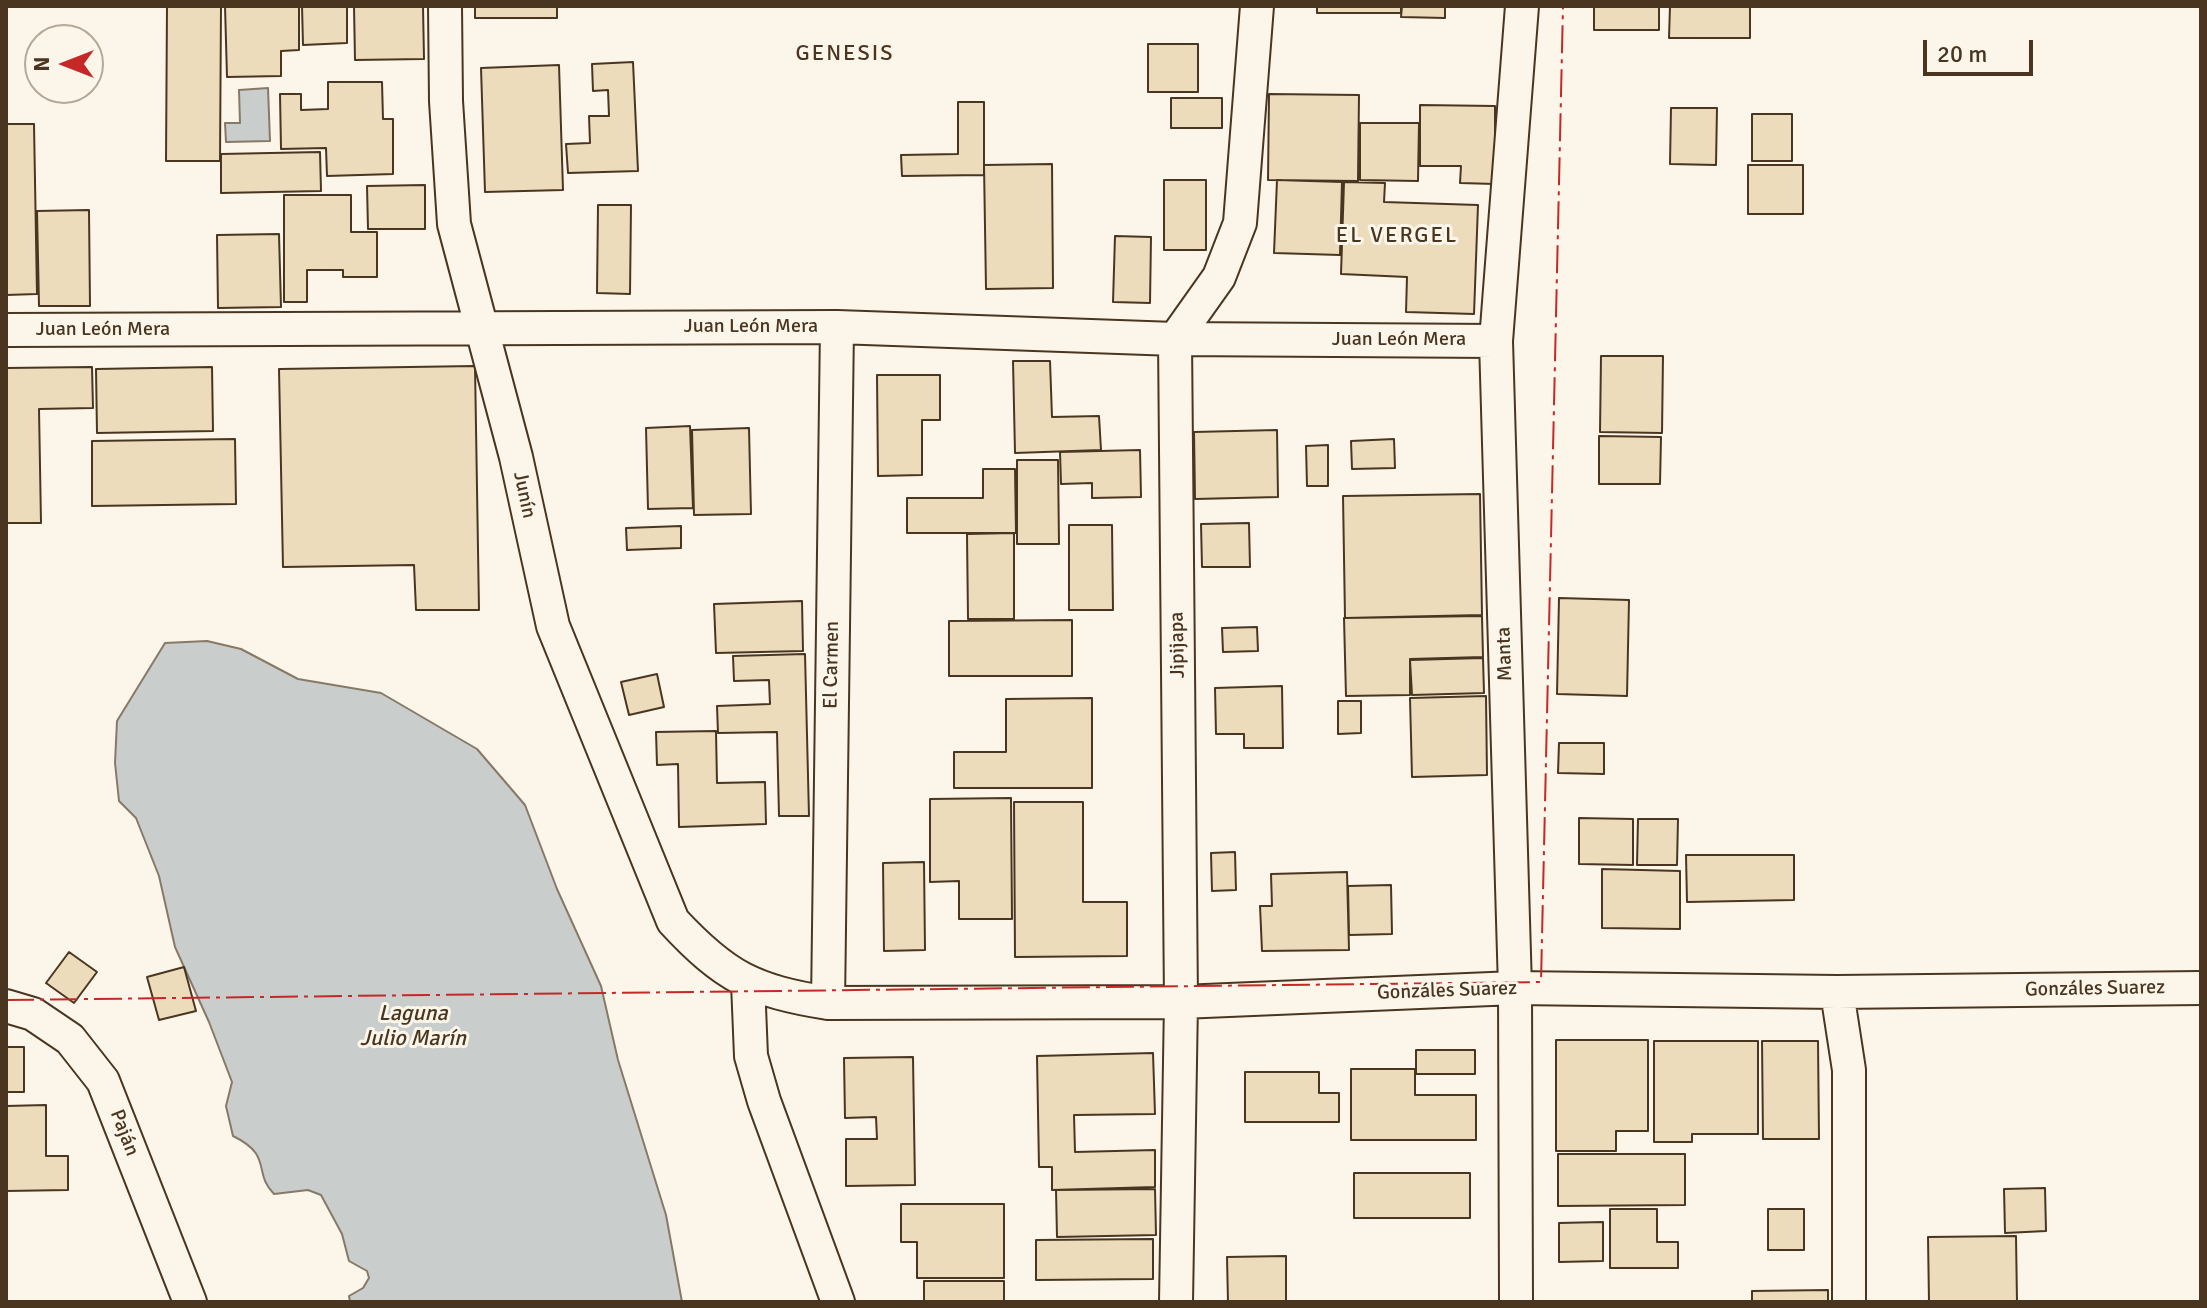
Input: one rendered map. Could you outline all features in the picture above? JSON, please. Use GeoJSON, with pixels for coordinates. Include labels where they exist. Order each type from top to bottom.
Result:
{"type":"FeatureCollection","features":[{"type":"Feature","properties":{"kind":"street","name":"Junín"},"geometry":{"type":"LineString","coordinates":[[445,6],[446,101],[454,224],[516,457],[553,626],[673,921],[704,954]]}},
{"type":"Feature","properties":{"kind":"street"},"geometry":{"type":"LineString","coordinates":[[1175,339],[1219,277],[1240,223],[1257,6]]}},
{"type":"Feature","properties":{"kind":"street","name":"Manta"},"geometry":{"type":"LineString","coordinates":[[1516,1302],[1515,988],[1496,341],[1522,6]]}},
{"type":"Feature","properties":{"kind":"street","name":"Juan León Mera"},"geometry":{"type":"LineString","coordinates":[[6,330],[837,327],[1175,339],[1496,341]]}},
{"type":"Feature","properties":{"kind":"street","name":"El Carmen"},"geometry":{"type":"LineString","coordinates":[[828,1003],[837,327]]}},
{"type":"Feature","properties":{"kind":"street","name":"Jipijapa"},"geometry":{"type":"LineString","coordinates":[[1175,339],[1181,1002],[1176,1302]]}},
{"type":"Feature","properties":{"kind":"street","name":"Gonzáles Suarez"},"geometry":{"type":"LineString","coordinates":[[704,954],[748,983],[781,996],[828,1003],[1181,1002],[1515,988],[1837,992],[2201,988]]}},
{"type":"Feature","properties":{"kind":"street"},"geometry":{"type":"LineString","coordinates":[[748,983],[751,1056],[764,1101],[838,1302]]}},
{"type":"Feature","properties":{"kind":"street"},"geometry":{"type":"LineString","coordinates":[[1837,992],[1849,1070],[1849,1302]]}},
{"type":"Feature","properties":{"kind":"street","name":"Paján"},"geometry":{"type":"LineString","coordinates":[[6,1006],[33,1014],[70,1039],[103,1081],[190,1302]]}},
{"type":"Feature","properties":{"kind":"water"},"geometry":{"type":"Polygon","coordinates":[[[268,88],[270,141],[226,142],[225,123],[240,123],[239,90],[268,88]]]}},
{"type":"Feature","properties":{"kind":"water","name":"Laguna Julio Marín"},"geometry":{"type":"Polygon","coordinates":[[[207,641],[241,649],[298,679],[381,693],[477,749],[525,805],[557,889],[601,986],[618,1060],[666,1215],[682,1302],[350,1302],[349,1296],[363,1288],[369,1278],[367,1271],[349,1261],[342,1234],[321,1195],[308,1190],[274,1194],[264,1178],[254,1150],[233,1136],[226,1106],[232,1082],[175,947],[159,876],[136,818],[119,801],[115,763],[117,721],[165,643],[207,641]]]}},
{"type":"Feature","properties":{"kind":"building"},"geometry":{"type":"Polygon","coordinates":[[[167,6],[221,6],[220,161],[166,161],[167,6]]]}},
{"type":"Feature","properties":{"kind":"building"},"geometry":{"type":"Polygon","coordinates":[[[225,6],[299,6],[299,50],[281,51],[281,76],[227,77],[225,6]]]}},
{"type":"Feature","properties":{"kind":"building"},"geometry":{"type":"Polygon","coordinates":[[[302,6],[347,6],[347,43],[303,45],[302,6]]]}},
{"type":"Feature","properties":{"kind":"building"},"geometry":{"type":"Polygon","coordinates":[[[354,6],[423,6],[424,59],[355,60],[354,6]]]}},
{"type":"Feature","properties":{"kind":"building"},"geometry":{"type":"Polygon","coordinates":[[[475,6],[557,6],[557,18],[475,18],[475,6]]]}},
{"type":"Feature","properties":{"kind":"building"},"geometry":{"type":"Polygon","coordinates":[[[1317,6],[1401,6],[1401,13],[1317,13],[1317,6]]]}},
{"type":"Feature","properties":{"kind":"building"},"geometry":{"type":"Polygon","coordinates":[[[1402,6],[1445,6],[1445,18],[1401,17],[1402,6]]]}},
{"type":"Feature","properties":{"kind":"building"},"geometry":{"type":"Polygon","coordinates":[[[1594,6],[1659,6],[1659,30],[1594,30],[1594,6]]]}},
{"type":"Feature","properties":{"kind":"building"},"geometry":{"type":"Polygon","coordinates":[[[1670,6],[1750,6],[1750,38],[1669,38],[1670,6]]]}},
{"type":"Feature","properties":{"kind":"building"},"geometry":{"type":"Polygon","coordinates":[[[1148,44],[1198,44],[1198,92],[1148,92],[1148,44]]]}},
{"type":"Feature","properties":{"kind":"building"},"geometry":{"type":"Polygon","coordinates":[[[633,62],[638,171],[568,173],[566,144],[590,143],[589,116],[609,116],[608,90],[593,91],[592,64],[633,62]]]}},
{"type":"Feature","properties":{"kind":"building"},"geometry":{"type":"Polygon","coordinates":[[[559,65],[563,190],[485,192],[481,68],[559,65]]]}},
{"type":"Feature","properties":{"kind":"building"},"geometry":{"type":"Polygon","coordinates":[[[328,82],[382,82],[383,119],[393,119],[393,174],[327,176],[326,148],[281,149],[280,94],[301,94],[301,110],[328,109],[328,82]]]}},
{"type":"Feature","properties":{"kind":"building"},"geometry":{"type":"Polygon","coordinates":[[[1269,94],[1359,95],[1358,181],[1268,180],[1269,94]]]}},
{"type":"Feature","properties":{"kind":"building"},"geometry":{"type":"Polygon","coordinates":[[[1171,98],[1222,98],[1222,128],[1171,128],[1171,98]]]}},
{"type":"Feature","properties":{"kind":"building"},"geometry":{"type":"Polygon","coordinates":[[[958,102],[984,102],[984,175],[902,176],[901,155],[958,154],[958,102]]]}},
{"type":"Feature","properties":{"kind":"building"},"geometry":{"type":"Polygon","coordinates":[[[1420,105],[1495,106],[1495,184],[1460,183],[1461,166],[1420,166],[1420,105]]]}},
{"type":"Feature","properties":{"kind":"building"},"geometry":{"type":"Polygon","coordinates":[[[1671,108],[1717,108],[1716,165],[1670,164],[1671,108]]]}},
{"type":"Feature","properties":{"kind":"building"},"geometry":{"type":"Polygon","coordinates":[[[1752,114],[1792,114],[1792,161],[1752,161],[1752,114]]]}},
{"type":"Feature","properties":{"kind":"building"},"geometry":{"type":"Polygon","coordinates":[[[1360,123],[1419,123],[1418,181],[1360,180],[1360,123]]]}},
{"type":"Feature","properties":{"kind":"building"},"geometry":{"type":"Polygon","coordinates":[[[6,124],[34,124],[37,294],[6,295],[6,124]]]}},
{"type":"Feature","properties":{"kind":"building"},"geometry":{"type":"Polygon","coordinates":[[[320,152],[321,191],[221,193],[221,154],[320,152]]]}},
{"type":"Feature","properties":{"kind":"building"},"geometry":{"type":"Polygon","coordinates":[[[1052,164],[1053,288],[986,289],[984,165],[1052,164]]]}},
{"type":"Feature","properties":{"kind":"building"},"geometry":{"type":"Polygon","coordinates":[[[1748,165],[1803,165],[1803,214],[1748,214],[1748,165]]]}},
{"type":"Feature","properties":{"kind":"building"},"geometry":{"type":"Polygon","coordinates":[[[1164,180],[1206,180],[1206,250],[1164,250],[1164,180]]]}},
{"type":"Feature","properties":{"kind":"building"},"geometry":{"type":"Polygon","coordinates":[[[1277,180],[1342,182],[1340,255],[1274,253],[1277,180]]]}},
{"type":"Feature","properties":{"kind":"building"},"geometry":{"type":"Polygon","coordinates":[[[1344,182],[1385,183],[1384,202],[1478,205],[1474,314],[1406,312],[1407,277],[1341,274],[1344,182]]]}},
{"type":"Feature","properties":{"kind":"building"},"geometry":{"type":"Polygon","coordinates":[[[425,185],[425,229],[368,229],[367,186],[425,185]]]}},
{"type":"Feature","properties":{"kind":"building"},"geometry":{"type":"Polygon","coordinates":[[[284,195],[351,195],[351,232],[377,232],[377,277],[343,277],[343,270],[307,270],[307,302],[284,302],[284,195]]]}},
{"type":"Feature","properties":{"kind":"building"},"geometry":{"type":"Polygon","coordinates":[[[598,205],[631,205],[630,294],[597,293],[598,205]]]}},
{"type":"Feature","properties":{"kind":"building"},"geometry":{"type":"Polygon","coordinates":[[[89,210],[90,306],[39,306],[37,211],[89,210]]]}},
{"type":"Feature","properties":{"kind":"building"},"geometry":{"type":"Polygon","coordinates":[[[279,234],[281,307],[218,308],[217,235],[279,234]]]}},
{"type":"Feature","properties":{"kind":"building"},"geometry":{"type":"Polygon","coordinates":[[[1115,236],[1151,237],[1150,303],[1113,302],[1115,236]]]}},
{"type":"Feature","properties":{"kind":"building"},"geometry":{"type":"Polygon","coordinates":[[[1601,356],[1663,356],[1662,433],[1600,432],[1601,356]]]}},
{"type":"Feature","properties":{"kind":"building"},"geometry":{"type":"Polygon","coordinates":[[[1013,361],[1050,361],[1052,417],[1099,416],[1101,450],[1015,453],[1013,361]]]}},
{"type":"Feature","properties":{"kind":"building"},"geometry":{"type":"Polygon","coordinates":[[[475,366],[479,610],[416,610],[414,565],[283,567],[279,369],[475,366]]]}},
{"type":"Feature","properties":{"kind":"building"},"geometry":{"type":"Polygon","coordinates":[[[92,367],[93,408],[39,409],[41,523],[6,523],[6,368],[92,367]]]}},
{"type":"Feature","properties":{"kind":"building"},"geometry":{"type":"Polygon","coordinates":[[[212,367],[213,431],[97,433],[96,369],[212,367]]]}},
{"type":"Feature","properties":{"kind":"building"},"geometry":{"type":"Polygon","coordinates":[[[877,375],[940,375],[940,420],[922,420],[922,475],[878,476],[877,375]]]}},
{"type":"Feature","properties":{"kind":"building"},"geometry":{"type":"Polygon","coordinates":[[[690,426],[693,508],[648,509],[646,428],[690,426]]]}},
{"type":"Feature","properties":{"kind":"building"},"geometry":{"type":"Polygon","coordinates":[[[749,428],[751,514],[694,515],[692,430],[749,428]]]}},
{"type":"Feature","properties":{"kind":"building"},"geometry":{"type":"Polygon","coordinates":[[[1277,430],[1278,497],[1195,499],[1194,432],[1277,430]]]}},
{"type":"Feature","properties":{"kind":"building"},"geometry":{"type":"Polygon","coordinates":[[[1599,436],[1661,437],[1660,484],[1599,484],[1599,436]]]}},
{"type":"Feature","properties":{"kind":"building"},"geometry":{"type":"Polygon","coordinates":[[[235,439],[236,504],[92,506],[92,441],[235,439]]]}},
{"type":"Feature","properties":{"kind":"building"},"geometry":{"type":"Polygon","coordinates":[[[1394,439],[1395,468],[1352,469],[1351,441],[1394,439]]]}},
{"type":"Feature","properties":{"kind":"building"},"geometry":{"type":"Polygon","coordinates":[[[1328,445],[1328,486],[1307,486],[1306,446],[1328,445]]]}},
{"type":"Feature","properties":{"kind":"building"},"geometry":{"type":"Polygon","coordinates":[[[1140,450],[1141,497],[1092,498],[1092,483],[1061,484],[1060,452],[1140,450]]]}},
{"type":"Feature","properties":{"kind":"building"},"geometry":{"type":"Polygon","coordinates":[[[1017,460],[1058,460],[1059,544],[1017,544],[1017,460]]]}},
{"type":"Feature","properties":{"kind":"building"},"geometry":{"type":"Polygon","coordinates":[[[983,469],[1015,469],[1016,533],[907,533],[907,498],[983,498],[983,469]]]}},
{"type":"Feature","properties":{"kind":"building"},"geometry":{"type":"Polygon","coordinates":[[[1480,494],[1482,615],[1345,618],[1343,496],[1480,494]]]}},
{"type":"Feature","properties":{"kind":"building"},"geometry":{"type":"Polygon","coordinates":[[[1249,523],[1250,567],[1202,567],[1201,524],[1249,523]]]}},
{"type":"Feature","properties":{"kind":"building"},"geometry":{"type":"Polygon","coordinates":[[[1069,525],[1112,525],[1113,610],[1069,610],[1069,525]]]}},
{"type":"Feature","properties":{"kind":"building"},"geometry":{"type":"Polygon","coordinates":[[[681,526],[681,548],[627,550],[626,528],[681,526]]]}},
{"type":"Feature","properties":{"kind":"building"},"geometry":{"type":"Polygon","coordinates":[[[1014,533],[1014,619],[968,619],[967,534],[1014,533]]]}},
{"type":"Feature","properties":{"kind":"building"},"geometry":{"type":"Polygon","coordinates":[[[1559,598],[1629,600],[1627,696],[1557,694],[1559,598]]]}},
{"type":"Feature","properties":{"kind":"building"},"geometry":{"type":"Polygon","coordinates":[[[802,601],[803,651],[716,653],[714,604],[802,601]]]}},
{"type":"Feature","properties":{"kind":"building"},"geometry":{"type":"Polygon","coordinates":[[[1482,616],[1483,657],[1410,659],[1410,695],[1346,696],[1344,618],[1482,616]]]}},
{"type":"Feature","properties":{"kind":"building"},"geometry":{"type":"Polygon","coordinates":[[[1072,620],[1072,676],[949,676],[949,621],[1072,620]]]}},
{"type":"Feature","properties":{"kind":"building"},"geometry":{"type":"Polygon","coordinates":[[[1257,627],[1258,651],[1223,652],[1222,628],[1257,627]]]}},
{"type":"Feature","properties":{"kind":"building"},"geometry":{"type":"Polygon","coordinates":[[[805,654],[809,816],[779,816],[777,732],[718,733],[717,706],[770,704],[769,680],[734,681],[733,656],[805,654]]]}},
{"type":"Feature","properties":{"kind":"building"},"geometry":{"type":"Polygon","coordinates":[[[1483,658],[1484,693],[1412,695],[1410,660],[1483,658]]]}},
{"type":"Feature","properties":{"kind":"building"},"geometry":{"type":"Polygon","coordinates":[[[657,674],[664,707],[629,715],[621,682],[657,674]]]}},
{"type":"Feature","properties":{"kind":"building"},"geometry":{"type":"Polygon","coordinates":[[[1282,686],[1283,748],[1244,748],[1244,734],[1216,734],[1215,688],[1282,686]]]}},
{"type":"Feature","properties":{"kind":"building"},"geometry":{"type":"Polygon","coordinates":[[[1486,696],[1487,775],[1412,777],[1410,698],[1486,696]]]}},
{"type":"Feature","properties":{"kind":"building"},"geometry":{"type":"Polygon","coordinates":[[[1092,698],[1092,788],[954,788],[954,752],[1006,752],[1006,699],[1092,698]]]}},
{"type":"Feature","properties":{"kind":"building"},"geometry":{"type":"Polygon","coordinates":[[[1338,701],[1361,701],[1361,733],[1338,734],[1338,701]]]}},
{"type":"Feature","properties":{"kind":"building"},"geometry":{"type":"Polygon","coordinates":[[[716,731],[717,783],[765,782],[766,824],[679,827],[678,764],[657,765],[656,732],[716,731]]]}},
{"type":"Feature","properties":{"kind":"building"},"geometry":{"type":"Polygon","coordinates":[[[1559,743],[1604,743],[1604,774],[1558,773],[1559,743]]]}},
{"type":"Feature","properties":{"kind":"building"},"geometry":{"type":"Polygon","coordinates":[[[1011,798],[1012,919],[959,919],[959,881],[930,882],[930,799],[1011,798]]]}},
{"type":"Feature","properties":{"kind":"building"},"geometry":{"type":"Polygon","coordinates":[[[1014,802],[1083,802],[1083,902],[1127,902],[1127,956],[1015,957],[1014,802]]]}},
{"type":"Feature","properties":{"kind":"building"},"geometry":{"type":"Polygon","coordinates":[[[1579,818],[1633,819],[1633,865],[1579,864],[1579,818]]]}},
{"type":"Feature","properties":{"kind":"building"},"geometry":{"type":"Polygon","coordinates":[[[1638,819],[1678,819],[1677,865],[1637,865],[1638,819]]]}},
{"type":"Feature","properties":{"kind":"building"},"geometry":{"type":"Polygon","coordinates":[[[1235,852],[1236,890],[1212,891],[1211,853],[1235,852]]]}},
{"type":"Feature","properties":{"kind":"building"},"geometry":{"type":"Polygon","coordinates":[[[1686,855],[1794,855],[1794,900],[1687,902],[1686,855]]]}},
{"type":"Feature","properties":{"kind":"building"},"geometry":{"type":"Polygon","coordinates":[[[924,862],[925,950],[884,951],[883,863],[924,862]]]}},
{"type":"Feature","properties":{"kind":"building"},"geometry":{"type":"Polygon","coordinates":[[[1602,869],[1680,871],[1680,929],[1602,928],[1602,869]]]}},
{"type":"Feature","properties":{"kind":"building"},"geometry":{"type":"Polygon","coordinates":[[[1347,872],[1349,950],[1262,951],[1260,906],[1272,906],[1271,874],[1347,872]]]}},
{"type":"Feature","properties":{"kind":"building"},"geometry":{"type":"Polygon","coordinates":[[[1391,885],[1392,934],[1349,935],[1348,886],[1391,885]]]}},
{"type":"Feature","properties":{"kind":"building"},"geometry":{"type":"Polygon","coordinates":[[[69,952],[97,972],[74,1003],[46,983],[69,952]]]}},
{"type":"Feature","properties":{"kind":"building"},"geometry":{"type":"Polygon","coordinates":[[[184,967],[196,1011],[159,1020],[147,977],[184,967]]]}},
{"type":"Feature","properties":{"kind":"building"},"geometry":{"type":"Polygon","coordinates":[[[1556,1040],[1648,1040],[1648,1131],[1616,1131],[1616,1151],[1556,1151],[1556,1040]]]}},
{"type":"Feature","properties":{"kind":"building"},"geometry":{"type":"Polygon","coordinates":[[[1654,1041],[1758,1041],[1758,1134],[1692,1134],[1692,1142],[1654,1142],[1654,1041]]]}},
{"type":"Feature","properties":{"kind":"building"},"geometry":{"type":"Polygon","coordinates":[[[1762,1041],[1818,1041],[1819,1139],[1763,1139],[1762,1041]]]}},
{"type":"Feature","properties":{"kind":"building"},"geometry":{"type":"Polygon","coordinates":[[[6,1047],[24,1047],[24,1092],[6,1092],[6,1047]]]}},
{"type":"Feature","properties":{"kind":"building"},"geometry":{"type":"Polygon","coordinates":[[[1416,1050],[1475,1050],[1475,1074],[1416,1074],[1416,1050]]]}},
{"type":"Feature","properties":{"kind":"building"},"geometry":{"type":"Polygon","coordinates":[[[1153,1053],[1155,1114],[1074,1115],[1075,1152],[1155,1150],[1155,1187],[1052,1190],[1052,1167],[1039,1167],[1037,1056],[1153,1053]]]}},
{"type":"Feature","properties":{"kind":"building"},"geometry":{"type":"Polygon","coordinates":[[[913,1057],[915,1185],[846,1186],[846,1139],[877,1139],[876,1117],[845,1118],[844,1058],[913,1057]]]}},
{"type":"Feature","properties":{"kind":"building"},"geometry":{"type":"Polygon","coordinates":[[[1351,1069],[1415,1069],[1415,1095],[1476,1095],[1476,1140],[1351,1140],[1351,1069]]]}},
{"type":"Feature","properties":{"kind":"building"},"geometry":{"type":"Polygon","coordinates":[[[1245,1072],[1319,1072],[1319,1093],[1339,1093],[1339,1122],[1245,1122],[1245,1072]]]}},
{"type":"Feature","properties":{"kind":"building"},"geometry":{"type":"Polygon","coordinates":[[[46,1105],[46,1156],[68,1156],[68,1190],[6,1191],[6,1106],[46,1105]]]}},
{"type":"Feature","properties":{"kind":"building"},"geometry":{"type":"Polygon","coordinates":[[[1558,1154],[1685,1154],[1685,1205],[1558,1206],[1558,1154]]]}},
{"type":"Feature","properties":{"kind":"building"},"geometry":{"type":"Polygon","coordinates":[[[1354,1173],[1470,1173],[1470,1218],[1354,1218],[1354,1173]]]}},
{"type":"Feature","properties":{"kind":"building"},"geometry":{"type":"Polygon","coordinates":[[[2045,1188],[2046,1231],[2005,1233],[2004,1189],[2045,1188]]]}},
{"type":"Feature","properties":{"kind":"building"},"geometry":{"type":"Polygon","coordinates":[[[1155,1189],[1156,1235],[1057,1237],[1056,1190],[1155,1189]]]}},
{"type":"Feature","properties":{"kind":"building"},"geometry":{"type":"Polygon","coordinates":[[[901,1204],[1004,1204],[1004,1278],[917,1278],[917,1242],[901,1242],[901,1204]]]}},
{"type":"Feature","properties":{"kind":"building"},"geometry":{"type":"Polygon","coordinates":[[[1610,1209],[1657,1209],[1657,1242],[1678,1242],[1678,1268],[1610,1268],[1610,1209]]]}},
{"type":"Feature","properties":{"kind":"building"},"geometry":{"type":"Polygon","coordinates":[[[1768,1209],[1804,1209],[1804,1250],[1768,1250],[1768,1209]]]}},
{"type":"Feature","properties":{"kind":"building"},"geometry":{"type":"Polygon","coordinates":[[[1603,1222],[1603,1261],[1559,1262],[1559,1223],[1603,1222]]]}},
{"type":"Feature","properties":{"kind":"building"},"geometry":{"type":"Polygon","coordinates":[[[2016,1236],[2017,1302],[1929,1302],[1928,1237],[2016,1236]]]}},
{"type":"Feature","properties":{"kind":"building"},"geometry":{"type":"Polygon","coordinates":[[[1153,1239],[1153,1279],[1036,1280],[1036,1240],[1153,1239]]]}},
{"type":"Feature","properties":{"kind":"building"},"geometry":{"type":"Polygon","coordinates":[[[1286,1256],[1286,1302],[1228,1302],[1227,1257],[1286,1256]]]}},
{"type":"Feature","properties":{"kind":"building"},"geometry":{"type":"Polygon","coordinates":[[[924,1281],[1004,1281],[1004,1302],[924,1302],[924,1281]]]}},
{"type":"Feature","properties":{"kind":"building"},"geometry":{"type":"Polygon","coordinates":[[[1828,1290],[1828,1302],[1752,1302],[1752,1291],[1828,1290]]]}},
{"type":"Feature","properties":{"kind":"power"},"geometry":{"type":"LineString","coordinates":[[6,1000],[1541,982],[1563,6]]}},
{"type":"Feature","properties":{"kind":"district","name":"GENESIS"},"geometry":{"type":"Point","coordinates":[845,54]}},
{"type":"Feature","properties":{"kind":"district","name":"EL VERGEL"},"geometry":{"type":"Point","coordinates":[1397,236]}}]}
